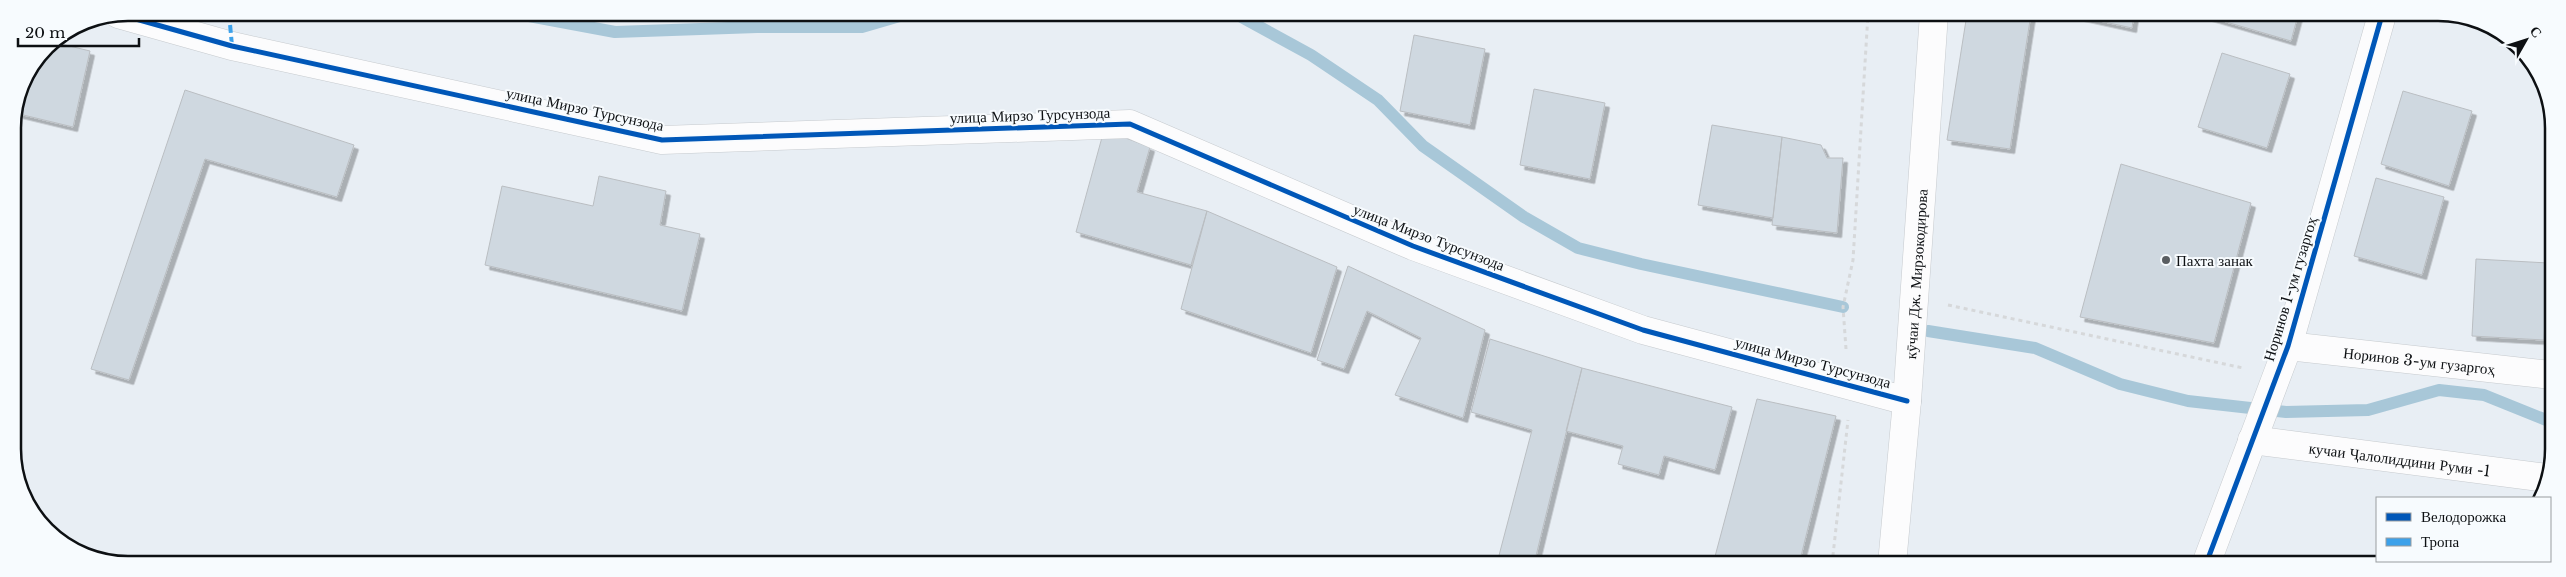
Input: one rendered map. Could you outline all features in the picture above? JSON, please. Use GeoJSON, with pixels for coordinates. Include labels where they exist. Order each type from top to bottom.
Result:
{"type":"FeatureCollection","features":[{"type":"Feature","properties":{"kind":"street","name":"улица Мирзо Турсунзода"},"geometry":{"type":"LineString","coordinates":[[143,21],[232,46],[662,140],[1130,124],[1431,253],[1643,330],[1907,401]]}},
{"type":"Feature","properties":{"kind":"street","name":"кӯчаи Дж. Мирзокодирова"},"geometry":{"type":"LineString","coordinates":[[1893,556],[1907,401],[1934,21]]}},
{"type":"Feature","properties":{"kind":"street","name":"Норинов 1-ум гузаргоҳ"},"geometry":{"type":"LineString","coordinates":[[2209,556],[2288,346],[2380,21]]}},
{"type":"Feature","properties":{"kind":"street","name":"Норинов 3-ум гузаргоҳ"},"geometry":{"type":"LineString","coordinates":[[2288,346],[2545,374]]}},
{"type":"Feature","properties":{"kind":"street","name":"кучаи Ҷалолиддини Руми -1"},"geometry":{"type":"LineString","coordinates":[[2254,435],[2541,477]]}},
{"type":"Feature","properties":{"kind":"path"},"geometry":{"type":"LineString","coordinates":[[1833,556],[1848,432],[1848,385],[1843,308],[1853,260],[1868,21]]}},
{"type":"Feature","properties":{"kind":"path"},"geometry":{"type":"LineString","coordinates":[[1914,298],[2276,378]]}},
{"type":"Feature","properties":{"kind":"building"},"geometry":{"type":"Polygon","coordinates":[[[1966,21],[2030,21],[2010,149],[1947,140],[1966,21]]]}},
{"type":"Feature","properties":{"kind":"building"},"geometry":{"type":"Polygon","coordinates":[[[2100,21],[2133,21],[2132,28],[2100,21]]]}},
{"type":"Feature","properties":{"kind":"building"},"geometry":{"type":"Polygon","coordinates":[[[2223,21],[2296,21],[2291,41],[2223,21]]]}},
{"type":"Feature","properties":{"kind":"building"},"geometry":{"type":"Polygon","coordinates":[[[1414,35],[1485,49],[1470,125],[1400,111],[1414,35]]]}},
{"type":"Feature","properties":{"kind":"building"},"geometry":{"type":"Polygon","coordinates":[[[62,44],[90,51],[73,127],[22,115],[32,81],[39,69],[62,44]]]}},
{"type":"Feature","properties":{"kind":"building"},"geometry":{"type":"Polygon","coordinates":[[[2222,53],[2290,74],[2267,148],[2198,127],[2222,53]]]}},
{"type":"Feature","properties":{"kind":"building"},"geometry":{"type":"Polygon","coordinates":[[[1534,89],[1605,103],[1590,179],[1520,165],[1534,89]]]}},
{"type":"Feature","properties":{"kind":"building"},"geometry":{"type":"Polygon","coordinates":[[[185,90],[354,145],[337,197],[205,159],[129,380],[91,369],[185,90]]]}},
{"type":"Feature","properties":{"kind":"building"},"geometry":{"type":"Polygon","coordinates":[[[2403,91],[2472,111],[2449,186],[2381,164],[2403,91]]]}},
{"type":"Feature","properties":{"kind":"building"},"geometry":{"type":"Polygon","coordinates":[[[1712,125],[1782,137],[1773,218],[1698,205],[1712,125]]]}},
{"type":"Feature","properties":{"kind":"building"},"geometry":{"type":"Polygon","coordinates":[[[1104,130],[1150,147],[1137,192],[1207,211],[1191,265],[1076,232],[1104,130]]]}},
{"type":"Feature","properties":{"kind":"building"},"geometry":{"type":"Polygon","coordinates":[[[1782,137],[1821,145],[1827,158],[1843,158],[1837,233],[1772,225],[1782,137]]]}},
{"type":"Feature","properties":{"kind":"building","name":"Пахта занак"},"geometry":{"type":"Polygon","coordinates":[[[2121,164],[2251,203],[2214,343],[2080,317],[2121,164]]]}},
{"type":"Feature","properties":{"kind":"building"},"geometry":{"type":"Polygon","coordinates":[[[599,176],[666,191],[660,225],[700,234],[682,311],[485,265],[502,186],[593,206],[599,176]]]}},
{"type":"Feature","properties":{"kind":"building"},"geometry":{"type":"Polygon","coordinates":[[[2376,178],[2444,197],[2422,275],[2354,256],[2376,178]]]}},
{"type":"Feature","properties":{"kind":"building"},"geometry":{"type":"Polygon","coordinates":[[[1207,211],[1337,267],[1311,353],[1181,309],[1207,211]]]}},
{"type":"Feature","properties":{"kind":"building"},"geometry":{"type":"Polygon","coordinates":[[[2476,259],[2545,263],[2544,340],[2472,336],[2476,259]]]}},
{"type":"Feature","properties":{"kind":"building"},"geometry":{"type":"Polygon","coordinates":[[[1348,266],[1485,330],[1463,418],[1395,395],[1421,338],[1367,311],[1344,369],[1317,360],[1348,266]]]}},
{"type":"Feature","properties":{"kind":"building"},"geometry":{"type":"Polygon","coordinates":[[[1490,339],[1582,368],[1536,556],[1499,556],[1532,430],[1471,412],[1490,339]]]}},
{"type":"Feature","properties":{"kind":"building"},"geometry":{"type":"Polygon","coordinates":[[[1582,368],[1732,407],[1715,470],[1664,456],[1659,475],[1618,464],[1623,446],[1566,431],[1582,368]]]}},
{"type":"Feature","properties":{"kind":"building"},"geometry":{"type":"Polygon","coordinates":[[[1757,399],[1836,416],[1801,556],[1715,556],[1757,399]]]}},
{"type":"Feature","properties":{"kind":"waterway"},"geometry":{"type":"LineString","coordinates":[[556,21],[615,32],[757,27],[862,27],[883,21]]}},
{"type":"Feature","properties":{"kind":"waterway"},"geometry":{"type":"LineString","coordinates":[[1249,21],[1311,55],[1378,100],[1423,146],[1524,217],[1578,248],[1641,264],[1843,307]]}},
{"type":"Feature","properties":{"kind":"waterway"},"geometry":{"type":"LineString","coordinates":[[1928,331],[2035,348],[2120,384],[2188,401],[2286,412],[2368,410],[2439,390],[2484,395],[2545,420]]}},
{"type":"Feature","properties":{"kind":"marked path"},"geometry":{"type":"LineString","coordinates":[[230,21],[232,46]]}},
{"type":"Feature","properties":{"kind":"cycle path"},"geometry":{"type":"LineString","coordinates":[[143,21],[232,46],[662,140],[1130,124],[1413,246],[1643,330],[1907,401]]}},
{"type":"Feature","properties":{"kind":"cycle path"},"geometry":{"type":"LineString","coordinates":[[2209,556],[2288,346],[2380,21]]}},
{"type":"Feature","properties":{"kind":"place","name":"Пахта занак"},"geometry":{"type":"Point","coordinates":[2166,260]}}]}
